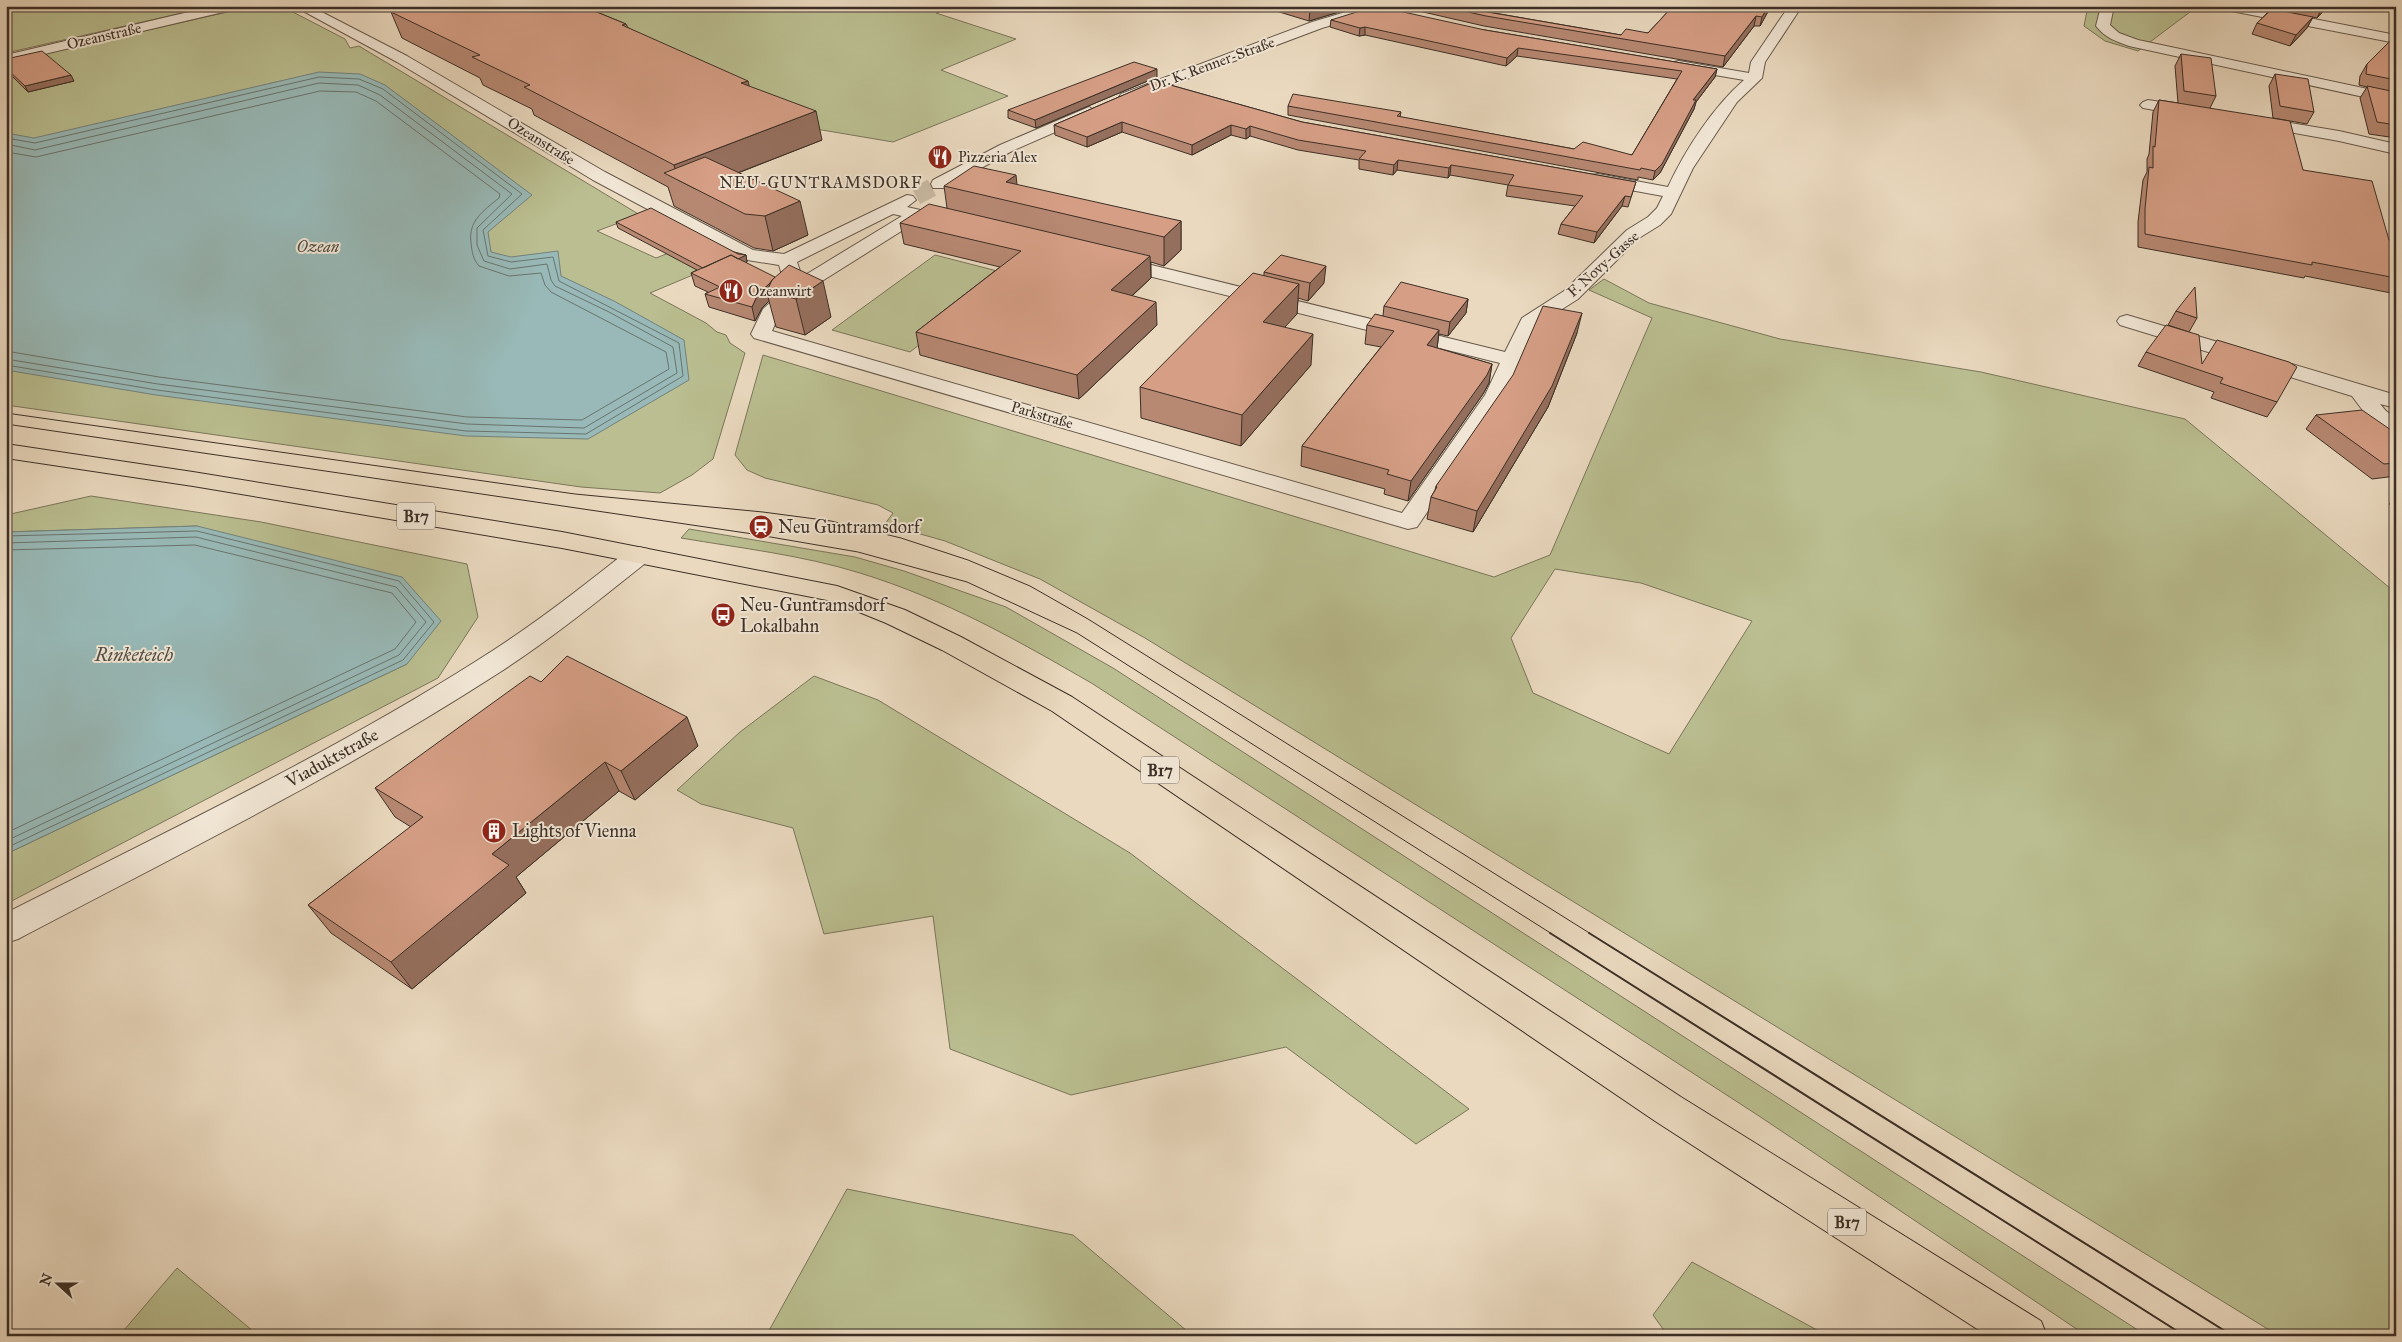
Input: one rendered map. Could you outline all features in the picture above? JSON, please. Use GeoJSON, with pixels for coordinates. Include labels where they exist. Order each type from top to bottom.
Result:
{"type":"FeatureCollection","features":[{"type":"Feature","properties":{"kind":"main road","name":"B17"},"geometry":{"type":"LineString","coordinates":[[6,451],[193,478],[562,540],[836,594],[871,605],[966,650],[1062,704],[1668,1108],[2026,1336]]}},
{"type":"Feature","properties":{"kind":"street","name":"Ozeanstraße"},"geometry":{"type":"LineString","coordinates":[[6,59],[232,6]]}},
{"type":"Feature","properties":{"kind":"street","name":"Ozeanstraße"},"geometry":{"type":"LineString","coordinates":[[300,6],[402,59],[598,176],[748,255],[787,260]]}},
{"type":"Feature","properties":{"kind":"street"},"geometry":{"type":"LineString","coordinates":[[1668,63],[1755,78],[1758,62],[1796,6]]}},
{"type":"Feature","properties":{"kind":"street"},"geometry":{"type":"LineString","coordinates":[[2108,6],[2103,26],[2114,36],[2134,43],[2396,100]]}},
{"type":"Feature","properties":{"kind":"street"},"geometry":{"type":"LineString","coordinates":[[2226,6],[2396,39]]}},
{"type":"Feature","properties":{"kind":"street","name":"Dr. K. Renner-Straße"},"geometry":{"type":"LineString","coordinates":[[939,184],[1006,148],[1155,84],[1317,25],[1384,9]]}},
{"type":"Feature","properties":{"kind":"street","name":"F. Novy-Gasse"},"geometry":{"type":"LineString","coordinates":[[1408,522],[1496,395],[1529,322],[1571,295],[1633,234],[1654,221],[1665,210],[1685,168],[1731,99],[1755,78]]}},
{"type":"Feature","properties":{"kind":"street"},"geometry":{"type":"LineString","coordinates":[[1155,84],[1182,92]]}},
{"type":"Feature","properties":{"kind":"street"},"geometry":{"type":"LineString","coordinates":[[2148,105],[2205,114]]}},
{"type":"Feature","properties":{"kind":"street"},"geometry":{"type":"LineString","coordinates":[[2243,120],[2339,136],[2396,150]]}},
{"type":"Feature","properties":{"kind":"street"},"geometry":{"type":"LineString","coordinates":[[1586,177],[1674,193]]}},
{"type":"Feature","properties":{"kind":"street"},"geometry":{"type":"LineString","coordinates":[[916,205],[796,289],[787,260],[890,208],[916,205],[972,227]]}},
{"type":"Feature","properties":{"kind":"street"},"geometry":{"type":"LineString","coordinates":[[1094,257],[1306,307],[1511,360]]}},
{"type":"Feature","properties":{"kind":"street","name":"Parkstraße"},"geometry":{"type":"LineString","coordinates":[[796,289],[770,313],[761,334],[1408,522]]}},
{"type":"Feature","properties":{"kind":"street"},"geometry":{"type":"LineString","coordinates":[[2127,321],[2396,402]]}},
{"type":"Feature","properties":{"kind":"street"},"geometry":{"type":"LineString","coordinates":[[2359,390],[2378,416],[2396,428]]}},
{"type":"Feature","properties":{"kind":"street","name":"Viaduktstraße"},"geometry":{"type":"LineString","coordinates":[[6,929],[338,756],[397,722],[488,667],[582,601],[639,555]]}},
{"type":"Feature","properties":{"kind":"green space"},"geometry":{"type":"Polygon","coordinates":[[[6,6],[213,6],[6,53],[6,6]]]}},
{"type":"Feature","properties":{"kind":"green space","name":"Ozean"},"geometry":{"type":"Polygon","coordinates":[[[254,6],[279,6],[287,9],[345,39],[350,48],[359,46],[640,215],[597,231],[656,258],[692,244],[726,261],[650,293],[706,323],[717,332],[726,335],[730,343],[745,353],[713,459],[692,475],[660,493],[581,487],[6,405],[6,66],[24,58],[254,6]]]}},
{"type":"Feature","properties":{"kind":"green space"},"geometry":{"type":"Polygon","coordinates":[[[562,6],[956,6],[936,13],[1016,39],[941,70],[1008,96],[893,142],[816,129],[562,6]]]}},
{"type":"Feature","properties":{"kind":"green space"},"geometry":{"type":"Polygon","coordinates":[[[2088,6],[2198,6],[2138,51],[2105,41],[2084,26],[2088,6]]]}},
{"type":"Feature","properties":{"kind":"green space"},"geometry":{"type":"Polygon","coordinates":[[[935,255],[1009,274],[910,352],[832,330],[935,255]]]}},
{"type":"Feature","properties":{"kind":"green space"},"geometry":{"type":"Polygon","coordinates":[[[1604,279],[1649,303],[1780,339],[1981,372],[2185,419],[2396,593],[2396,1336],[2279,1336],[1145,638],[1040,579],[945,541],[885,524],[893,513],[878,505],[765,478],[747,470],[735,455],[763,355],[1494,577],[1550,555],[1652,318],[1589,290],[1604,279]],[[1555,569],[1511,638],[1533,693],[1669,754],[1752,621],[1641,583],[1555,569]]]}},
{"type":"Feature","properties":{"kind":"green space"},"geometry":{"type":"Polygon","coordinates":[[[91,496],[261,522],[467,564],[478,617],[438,678],[6,904],[6,854],[407,664],[197,526],[6,532],[6,515],[91,496]]]}},
{"type":"Feature","properties":{"kind":"green space"},"geometry":{"type":"Polygon","coordinates":[[[689,529],[855,557],[904,571],[1006,607],[1113,668],[2147,1336],[2087,1336],[1759,1116],[1093,684],[1036,651],[951,608],[892,584],[816,561],[681,538],[689,529]]]}},
{"type":"Feature","properties":{"kind":"green space"},"geometry":{"type":"Polygon","coordinates":[[[814,676],[878,700],[1130,853],[1469,1109],[1416,1144],[1286,1047],[1071,1095],[950,1049],[933,916],[824,934],[793,828],[701,804],[677,790],[740,732],[814,676]]]}},
{"type":"Feature","properties":{"kind":"green space"},"geometry":{"type":"Polygon","coordinates":[[[847,1189],[1073,1235],[1193,1336],[766,1336],[847,1189]]]}},
{"type":"Feature","properties":{"kind":"green space"},"geometry":{"type":"Polygon","coordinates":[[[1692,1262],[1828,1336],[1668,1336],[1653,1315],[1692,1262]]]}},
{"type":"Feature","properties":{"kind":"green space"},"geometry":{"type":"Polygon","coordinates":[[[177,1268],[259,1336],[119,1336],[177,1268]]]}},
{"type":"Feature","properties":{"kind":"water","name":"Ozean"},"geometry":{"type":"Polygon","coordinates":[[[319,72],[360,74],[385,85],[532,195],[488,232],[491,252],[511,257],[558,251],[561,276],[614,301],[684,340],[689,380],[588,439],[466,436],[156,395],[6,370],[6,133],[34,138],[319,72]]]}},
{"type":"Feature","properties":{"kind":"water","name":"Rinketeich"},"geometry":{"type":"Polygon","coordinates":[[[197,526],[402,577],[441,621],[407,664],[6,854],[6,532],[197,526]]]}},
{"type":"Feature","properties":{"kind":"building"},"geometry":{"type":"Polygon","coordinates":[[[415,6],[582,6],[626,24],[622,25],[748,81],[741,83],[816,111],[674,165],[524,87],[530,85],[472,57],[480,55],[391,12],[415,6]]]}},
{"type":"Feature","properties":{"kind":"building"},"geometry":{"type":"Polygon","coordinates":[[[1293,6],[1327,6],[1310,11],[1293,6]]]}},
{"type":"Feature","properties":{"kind":"building"},"geometry":{"type":"Polygon","coordinates":[[[1376,6],[1485,30],[1717,69],[1693,100],[1696,100],[1662,164],[1655,171],[1641,168],[1640,170],[1288,106],[1293,94],[1401,112],[1397,116],[1574,149],[1583,142],[1632,155],[1682,71],[1518,48],[1507,58],[1365,27],[1360,28],[1331,20],[1376,6]]]}},
{"type":"Feature","properties":{"kind":"building"},"geometry":{"type":"Polygon","coordinates":[[[1441,6],[1475,6],[1470,9],[1621,35],[1626,29],[1648,33],[1673,6],[1768,6],[1762,17],[1756,16],[1725,56],[1486,16],[1441,6]]]}},
{"type":"Feature","properties":{"kind":"building"},"geometry":{"type":"Polygon","coordinates":[[[2272,9],[2313,17],[2296,35],[2257,23],[2272,9]]]}},
{"type":"Feature","properties":{"kind":"building"},"geometry":{"type":"Polygon","coordinates":[[[2396,35],[2396,80],[2366,74],[2367,64],[2396,35]]]}},
{"type":"Feature","properties":{"kind":"building"},"geometry":{"type":"Polygon","coordinates":[[[42,51],[71,75],[25,86],[6,68],[6,59],[42,51]]]}},
{"type":"Feature","properties":{"kind":"building"},"geometry":{"type":"Polygon","coordinates":[[[2181,54],[2211,58],[2216,96],[2184,91],[2181,54]]]}},
{"type":"Feature","properties":{"kind":"building"},"geometry":{"type":"Polygon","coordinates":[[[1134,62],[1157,69],[1035,120],[1008,110],[1134,62]]]}},
{"type":"Feature","properties":{"kind":"building"},"geometry":{"type":"Polygon","coordinates":[[[2275,74],[2308,79],[2314,112],[2280,106],[2275,74]]]}},
{"type":"Feature","properties":{"kind":"building"},"geometry":{"type":"Polygon","coordinates":[[[1156,81],[1302,122],[1636,182],[1631,197],[1625,196],[1597,232],[1561,224],[1583,196],[1508,185],[1514,175],[1451,165],[1449,168],[1398,160],[1394,165],[1359,159],[1366,151],[1298,140],[1250,126],[1246,129],[1231,125],[1192,145],[1122,122],[1087,137],[1054,125],[1156,81]]]}},
{"type":"Feature","properties":{"kind":"building"},"geometry":{"type":"Polygon","coordinates":[[[2367,86],[2396,92],[2396,125],[2377,122],[2367,86]]]}},
{"type":"Feature","properties":{"kind":"building"},"geometry":{"type":"Polygon","coordinates":[[[2159,100],[2290,121],[2303,170],[2372,181],[2389,240],[2396,241],[2396,278],[2312,262],[2312,265],[2145,234],[2149,167],[2153,168],[2153,146],[2155,147],[2159,100]]]}},
{"type":"Feature","properties":{"kind":"building"},"geometry":{"type":"Polygon","coordinates":[[[705,157],[800,201],[765,216],[745,214],[664,173],[705,157]]]}},
{"type":"Feature","properties":{"kind":"building"},"geometry":{"type":"Polygon","coordinates":[[[974,166],[1016,175],[1006,182],[1181,221],[1164,237],[944,186],[974,166]]]}},
{"type":"Feature","properties":{"kind":"building"},"geometry":{"type":"Polygon","coordinates":[[[929,204],[1150,256],[1111,290],[1156,302],[1077,375],[916,332],[1021,251],[900,223],[929,204]]]}},
{"type":"Feature","properties":{"kind":"building"},"geometry":{"type":"Polygon","coordinates":[[[651,208],[738,254],[746,255],[738,259],[731,255],[703,268],[616,222],[651,208]]]}},
{"type":"Feature","properties":{"kind":"building"},"geometry":{"type":"Polygon","coordinates":[[[731,255],[775,277],[758,294],[752,307],[705,294],[720,287],[691,273],[731,255]]]}},
{"type":"Feature","properties":{"kind":"building"},"geometry":{"type":"Polygon","coordinates":[[[1281,255],[1326,266],[1310,283],[1264,272],[1281,255]]]}},
{"type":"Feature","properties":{"kind":"building"},"geometry":{"type":"Polygon","coordinates":[[[789,265],[823,281],[796,299],[767,291],[772,280],[789,265]]]}},
{"type":"Feature","properties":{"kind":"building"},"geometry":{"type":"Polygon","coordinates":[[[1253,273],[1299,284],[1263,322],[1313,334],[1242,415],[1140,387],[1253,273]]]}},
{"type":"Feature","properties":{"kind":"building"},"geometry":{"type":"Polygon","coordinates":[[[1401,282],[1468,299],[1450,322],[1384,306],[1401,282]]]}},
{"type":"Feature","properties":{"kind":"building"},"geometry":{"type":"Polygon","coordinates":[[[2195,287],[2197,318],[2176,311],[2195,287]]]}},
{"type":"Feature","properties":{"kind":"building"},"geometry":{"type":"Polygon","coordinates":[[[1543,306],[1582,313],[1552,386],[1477,511],[1431,497],[1436,486],[1513,375],[1543,306]]]}},
{"type":"Feature","properties":{"kind":"building"},"geometry":{"type":"Polygon","coordinates":[[[1375,314],[1439,330],[1427,345],[1492,364],[1487,375],[1411,481],[1387,474],[1389,470],[1302,446],[1394,331],[1367,325],[1375,314]]]}},
{"type":"Feature","properties":{"kind":"building"},"geometry":{"type":"Polygon","coordinates":[[[2166,325],[2199,335],[2202,364],[2217,340],[2289,362],[2297,367],[2277,402],[2220,383],[2223,378],[2146,352],[2166,325]]]}},
{"type":"Feature","properties":{"kind":"building"},"geometry":{"type":"Polygon","coordinates":[[[2362,410],[2391,430],[2396,429],[2396,463],[2384,464],[2316,415],[2362,410]]]}},
{"type":"Feature","properties":{"kind":"building","name":"Lights of Vienna"},"geometry":{"type":"Polygon","coordinates":[[[567,656],[687,717],[621,771],[605,762],[492,854],[509,865],[391,962],[308,905],[423,817],[375,788],[530,676],[541,682],[567,656]]]}},
{"type":"Feature","properties":{"kind":"tunnel"},"geometry":{"type":"LineString","coordinates":[[916,196],[939,184]]}},
{"type":"Feature","properties":{"kind":"tram line"},"geometry":{"type":"LineString","coordinates":[[6,413],[575,494],[763,512],[831,521],[901,538],[968,560],[1030,586],[1088,619],[1591,934]]}},
{"type":"Feature","properties":{"kind":"tram line"},"geometry":{"type":"LineString","coordinates":[[6,424],[753,534],[858,552],[967,582],[1077,633],[1552,934]]}},
{"type":"Feature","properties":{"kind":"tram line"},"geometry":{"type":"LineString","coordinates":[[1550,933],[2185,1336]]}},
{"type":"Feature","properties":{"kind":"tram line"},"geometry":{"type":"LineString","coordinates":[[1589,933],[2233,1336]]}},
{"type":"Feature","properties":{"kind":"place","name":"Pizzeria Alex"},"geometry":{"type":"Point","coordinates":[940,157]}},
{"type":"Feature","properties":{"kind":"place","name":"Ozeanwirt"},"geometry":{"type":"Point","coordinates":[731,291]}},
{"type":"Feature","properties":{"kind":"place","name":"Neu Guntramsdorf"},"geometry":{"type":"Point","coordinates":[761,527]}},
{"type":"Feature","properties":{"kind":"place","name":"Neu-Guntramsdorf Lokalbahn"},"geometry":{"type":"Point","coordinates":[723,615]}},
{"type":"Feature","properties":{"kind":"place","name":"Lights of Vienna"},"geometry":{"type":"Point","coordinates":[494,831]}},
{"type":"Feature","properties":{"kind":"district","name":"NEU-GUNTRAMSDORF"},"geometry":{"type":"Point","coordinates":[821,182]}}]}
